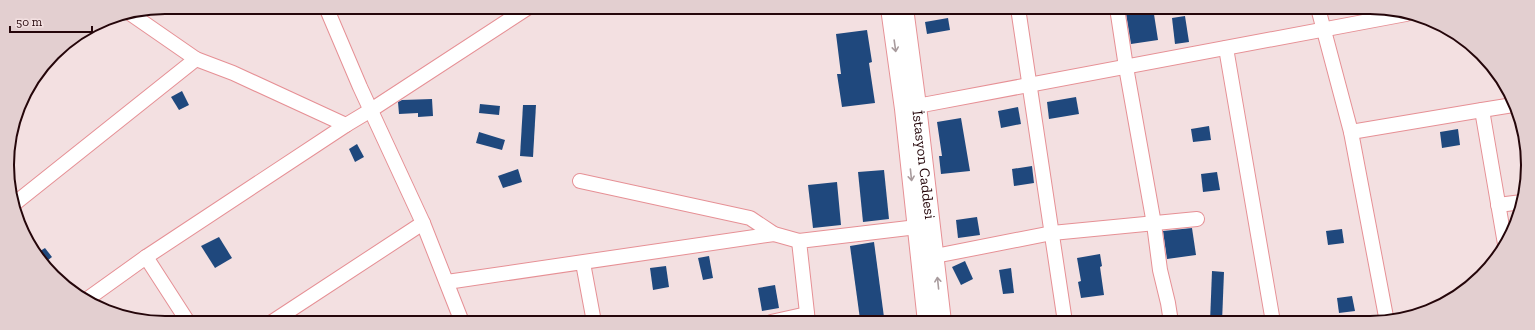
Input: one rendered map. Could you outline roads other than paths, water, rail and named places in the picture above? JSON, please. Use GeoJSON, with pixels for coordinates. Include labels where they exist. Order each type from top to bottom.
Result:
{"type":"FeatureCollection","features":[{"type":"Feature","properties":{"kind":"main road"},"geometry":{"type":"LineString","coordinates":[[891,14],[904,109],[926,316]]}},
{"type":"Feature","properties":{"kind":"main road","name":"İstasyon Caddesi"},"geometry":{"type":"LineString","coordinates":[[905,14],[941,316]]}},
{"type":"Feature","properties":{"kind":"street"},"geometry":{"type":"LineString","coordinates":[[329,14],[423,223],[460,316]]}},
{"type":"Feature","properties":{"kind":"street"},"geometry":{"type":"LineString","coordinates":[[91,297],[146,257],[346,125],[518,14]]}},
{"type":"Feature","properties":{"kind":"street"},"geometry":{"type":"LineString","coordinates":[[1019,14],[1064,316]]}},
{"type":"Feature","properties":{"kind":"street"},"geometry":{"type":"LineString","coordinates":[[1118,14],[1154,224],[1160,270],[1170,316]]}},
{"type":"Feature","properties":{"kind":"street"},"geometry":{"type":"LineString","coordinates":[[1320,14],[1351,132],[1386,315]]}},
{"type":"Feature","properties":{"kind":"street"},"geometry":{"type":"LineString","coordinates":[[917,106],[1395,16]]}},
{"type":"Feature","properties":{"kind":"street"},"geometry":{"type":"LineString","coordinates":[[135,17],[196,59],[233,73],[346,125]]}},
{"type":"Feature","properties":{"kind":"street"},"geometry":{"type":"LineString","coordinates":[[1226,48],[1272,316]]}},
{"type":"Feature","properties":{"kind":"street"},"geometry":{"type":"LineString","coordinates":[[18,201],[196,59]]}},
{"type":"Feature","properties":{"kind":"street"},"geometry":{"type":"LineString","coordinates":[[1351,132],[1509,106]]}},
{"type":"Feature","properties":{"kind":"street"},"geometry":{"type":"LineString","coordinates":[[1482,110],[1503,235]]}},
{"type":"Feature","properties":{"kind":"street"},"geometry":{"type":"LineString","coordinates":[[580,181],[750,218],[774,234],[799,241],[916,227]]}},
{"type":"Feature","properties":{"kind":"street"},"geometry":{"type":"LineString","coordinates":[[1498,205],[1516,203]]}},
{"type":"Feature","properties":{"kind":"street"},"geometry":{"type":"LineString","coordinates":[[934,256],[1052,233],[1197,219]]}},
{"type":"Feature","properties":{"kind":"street"},"geometry":{"type":"LineString","coordinates":[[281,316],[423,223]]}},
{"type":"Feature","properties":{"kind":"street"},"geometry":{"type":"LineString","coordinates":[[447,282],[774,234]]}},
{"type":"Feature","properties":{"kind":"street"},"geometry":{"type":"LineString","coordinates":[[799,241],[808,316]]}},
{"type":"Feature","properties":{"kind":"street"},"geometry":{"type":"LineString","coordinates":[[146,257],[184,316]]}},
{"type":"Feature","properties":{"kind":"street"},"geometry":{"type":"LineString","coordinates":[[583,263],[593,316]]}}]}
